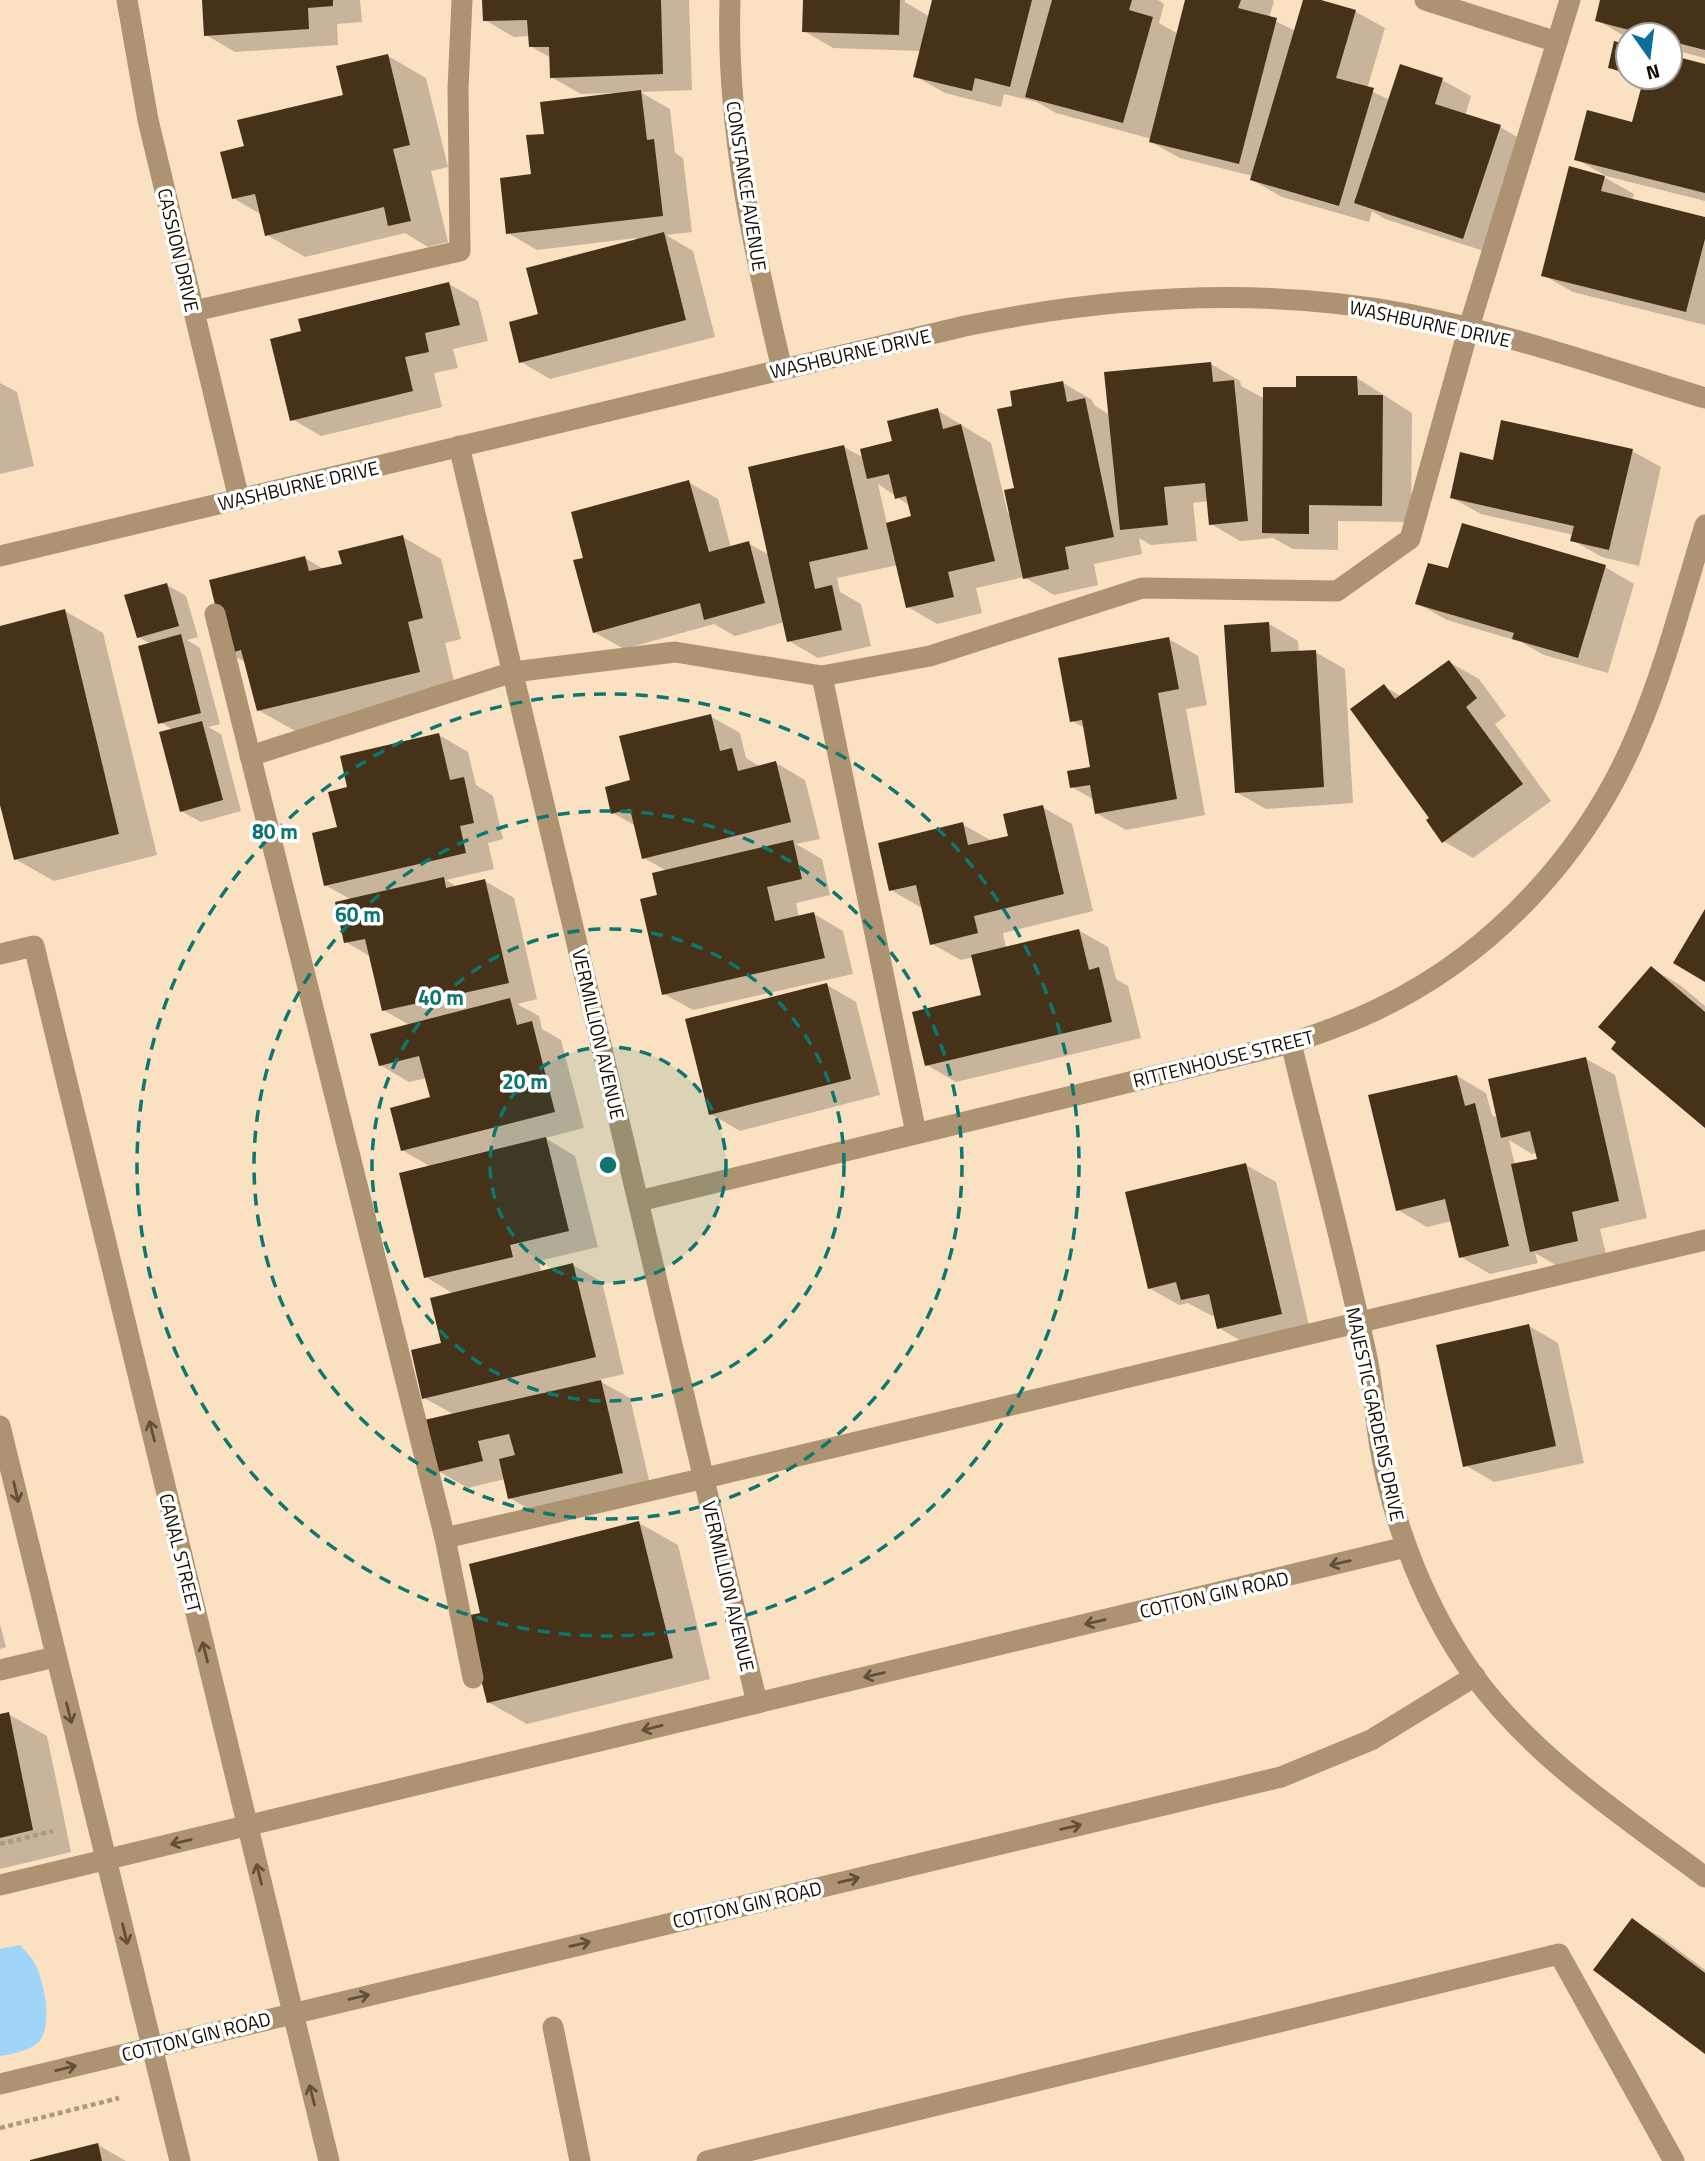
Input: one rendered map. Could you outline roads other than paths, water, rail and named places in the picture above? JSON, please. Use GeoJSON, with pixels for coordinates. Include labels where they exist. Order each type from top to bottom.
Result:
{"type":"FeatureCollection","features":[{"type":"Feature","properties":{"kind":"street","name":"CASSION DRIVE"},"geometry":{"type":"LineString","coordinates":[[127,0],[148,120],[239,499]]}},
{"type":"Feature","properties":{"kind":"street"},"geometry":{"type":"LineString","coordinates":[[194,311],[460,251],[458,89],[462,0]]}},
{"type":"Feature","properties":{"kind":"street","name":"CONSTANCE AVENUE"},"geometry":{"type":"LineString","coordinates":[[730,0],[731,81],[738,158],[756,258],[782,369]]}},
{"type":"Feature","properties":{"kind":"street"},"geometry":{"type":"LineString","coordinates":[[1425,0],[1557,42]]}},
{"type":"Feature","properties":{"kind":"street"},"geometry":{"type":"LineString","coordinates":[[250,757],[513,672],[675,652],[822,676],[930,656],[1142,587],[1337,591],[1410,539],[1469,327],[1570,0]]}},
{"type":"Feature","properties":{"kind":"street","name":"WASHBURNE DRIVE"},"geometry":{"type":"LineString","coordinates":[[0,556],[1028,313],[1154,298],[1217,296],[1332,303],[1407,314],[1469,327],[1705,398]]}},
{"type":"Feature","properties":{"kind":"street","name":"VERMILLION AVENUE"},"geometry":{"type":"LineString","coordinates":[[459,446],[757,1703]]}},
{"type":"Feature","properties":{"kind":"street","name":"RITTENHOUSE STREET"},"geometry":{"type":"LineString","coordinates":[[639,1200],[1291,1043],[1381,1008],[1453,964],[1535,893],[1594,817],[1639,731],[1705,525]]}},
{"type":"Feature","properties":{"kind":"street"},"geometry":{"type":"LineString","coordinates":[[215,614],[445,1538],[473,1678]]}},
{"type":"Feature","properties":{"kind":"street"},"geometry":{"type":"LineString","coordinates":[[822,676],[916,1133]]}},
{"type":"Feature","properties":{"kind":"street","name":"CANAL STREET"},"geometry":{"type":"LineString","coordinates":[[0,954],[34,946],[329,2161]]}},
{"type":"Feature","properties":{"kind":"street","name":"MAJESTIC GARDENS DRIVE"},"geometry":{"type":"LineString","coordinates":[[1291,1043],[1367,1357],[1387,1482],[1406,1547],[1430,1602],[1475,1676],[1505,1713],[1561,1769],[1705,1877]]}},
{"type":"Feature","properties":{"kind":"street"},"geometry":{"type":"LineString","coordinates":[[445,1538],[705,1479],[1705,1240]]}},
{"type":"Feature","properties":{"kind":"street"},"geometry":{"type":"LineString","coordinates":[[0,1426],[180,2161]]}},
{"type":"Feature","properties":{"kind":"street","name":"COTTON GIN ROAD"},"geometry":{"type":"LineString","coordinates":[[0,1885],[1406,1547]]}},
{"type":"Feature","properties":{"kind":"street"},"geometry":{"type":"LineString","coordinates":[[0,1670],[55,1657]]}},
{"type":"Feature","properties":{"kind":"street","name":"COTTON GIN ROAD"},"geometry":{"type":"LineString","coordinates":[[0,2084],[1281,1777],[1371,1740],[1475,1676]]}},
{"type":"Feature","properties":{"kind":"street"},"geometry":{"type":"LineString","coordinates":[[707,2161],[1559,1954],[1674,2161]]}},
{"type":"Feature","properties":{"kind":"street"},"geometry":{"type":"LineString","coordinates":[[554,2027],[580,2161]]}},
{"type":"Feature","properties":{"kind":"water"},"geometry":{"type":"Polygon","coordinates":[[[20,1945],[38,1970],[45,2000],[46,2021],[38,2043],[22,2051],[0,2056],[0,1949],[20,1945]]]}}]}
